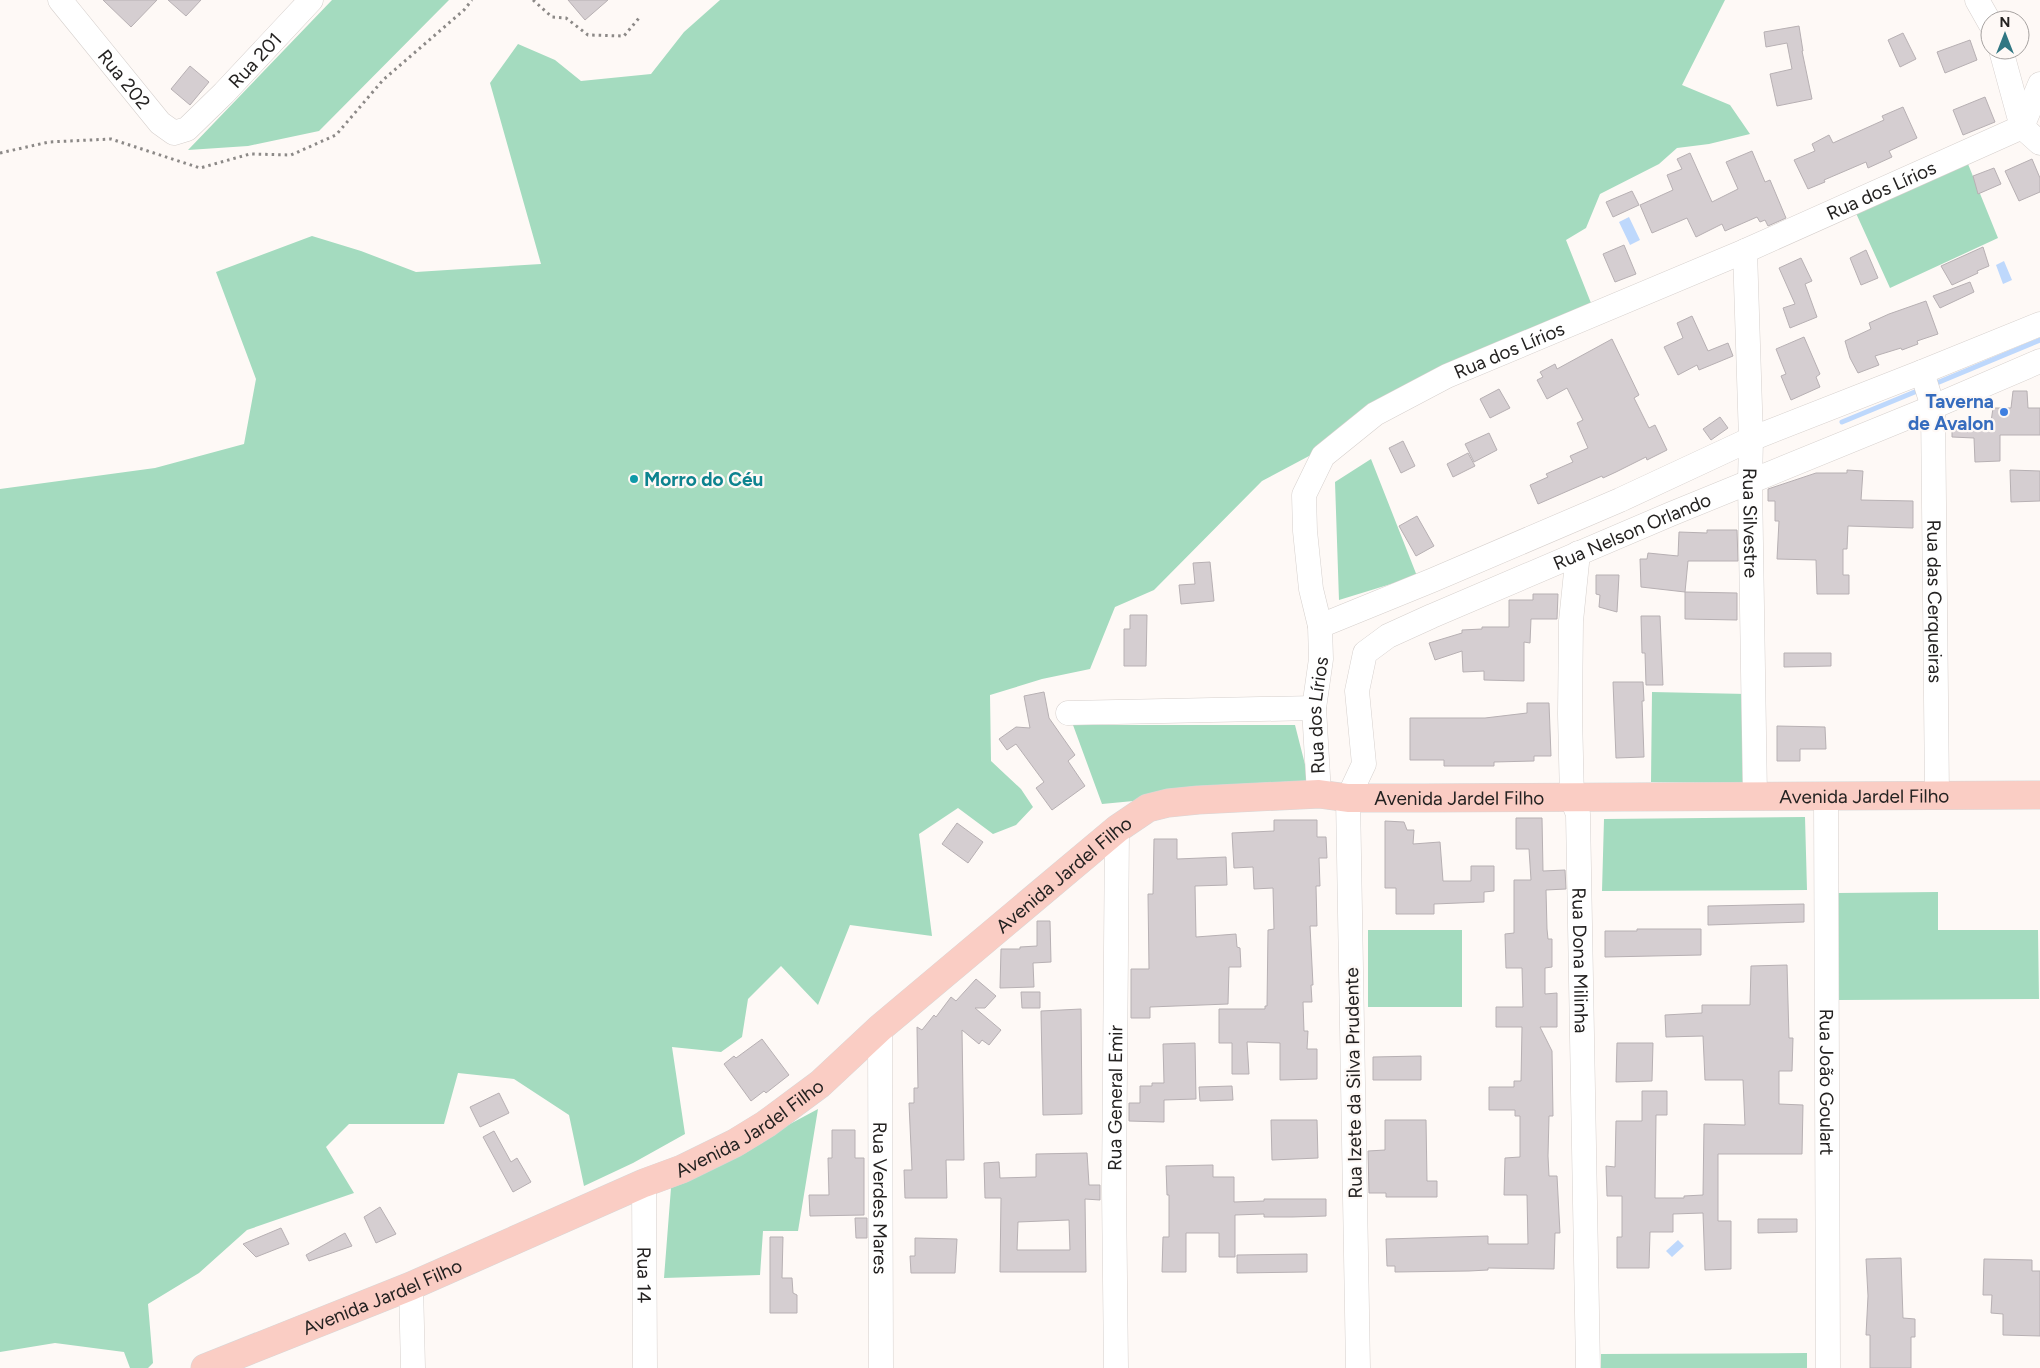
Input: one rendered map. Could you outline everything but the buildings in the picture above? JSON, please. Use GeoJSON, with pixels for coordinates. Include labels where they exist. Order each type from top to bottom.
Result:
{"type":"FeatureCollection","features":[{"type":"Feature","properties":{"kind":"main road","name":"Avenida Jardel Filho"},"geometry":{"type":"LineString","coordinates":[[205,1368],[411,1286],[644,1183],[690,1165],[735,1143],[766,1124],[820,1084],[880,1028],[1117,829],[1148,808],[1168,803],[1198,800],[1319,794],[1348,798],[2040,795]]}},
{"type":"Feature","properties":{"kind":"street","name":"Rua 202"},"geometry":{"type":"LineString","coordinates":[[60,0],[160,123],[174,133],[187,130],[198,118]]}},
{"type":"Feature","properties":{"kind":"street","name":"Rua 201"},"geometry":{"type":"LineString","coordinates":[[198,118],[311,0]]}},
{"type":"Feature","properties":{"kind":"street"},"geometry":{"type":"LineString","coordinates":[[2003,60],[2022,128],[2040,143]]}},
{"type":"Feature","properties":{"kind":"street"},"geometry":{"type":"LineString","coordinates":[[2022,128],[2040,84]]}},
{"type":"Feature","properties":{"kind":"street","name":"Rua dos Lírios"},"geometry":{"type":"LineString","coordinates":[[1319,794],[1314,708],[1321,659],[1320,626],[1312,589],[1305,531],[1304,495],[1324,456],[1375,414],[1447,376],[1745,251],[2022,128]]}},
{"type":"Feature","properties":{"kind":"street","name":"Rua Silvestre"},"geometry":{"type":"LineString","coordinates":[[1745,251],[1751,439],[1755,796]]}},
{"type":"Feature","properties":{"kind":"street","name":"Rua Nelson Orlando"},"geometry":{"type":"LineString","coordinates":[[1320,626],[1620,500],[1751,439],[2040,324]]}},
{"type":"Feature","properties":{"kind":"street","name":"Rua Nelson Orlando"},"geometry":{"type":"LineString","coordinates":[[1348,798],[1364,764],[1357,691],[1366,653],[1388,636],[1578,553],[2040,361]]}},
{"type":"Feature","properties":{"kind":"street","name":"Rua das Cerqueiras"},"geometry":{"type":"LineString","coordinates":[[1922,372],[1933,407],[1936,795]]}},
{"type":"Feature","properties":{"kind":"street","name":"Rua Dona Milinha"},"geometry":{"type":"LineString","coordinates":[[1578,553],[1571,621],[1572,798],[1578,814],[1588,1368]]}},
{"type":"Feature","properties":{"kind":"street"},"geometry":{"type":"LineString","coordinates":[[1068,713],[1314,708]]}},
{"type":"Feature","properties":{"kind":"street","name":"Rua João Goulart"},"geometry":{"type":"LineString","coordinates":[[1826,796],[1828,1368]]}},
{"type":"Feature","properties":{"kind":"street","name":"Rua Izete da Silva Prudente"},"geometry":{"type":"LineString","coordinates":[[1348,798],[1358,1368]]}},
{"type":"Feature","properties":{"kind":"street","name":"Rua General Emir"},"geometry":{"type":"LineString","coordinates":[[1116,1368],[1114,1190],[1117,829]]}},
{"type":"Feature","properties":{"kind":"street","name":"Rua Verdes Mares"},"geometry":{"type":"LineString","coordinates":[[880,1028],[881,1368]]}},
{"type":"Feature","properties":{"kind":"street","name":"Rua 14"},"geometry":{"type":"LineString","coordinates":[[644,1183],[645,1368]]}},
{"type":"Feature","properties":{"kind":"street"},"geometry":{"type":"LineString","coordinates":[[411,1286],[413,1368]]}},
{"type":"Feature","properties":{"kind":"path"},"geometry":{"type":"LineString","coordinates":[[383,80],[464,10],[472,0]]}},
{"type":"Feature","properties":{"kind":"path"},"geometry":{"type":"LineString","coordinates":[[533,0],[552,17],[566,18],[588,35],[624,36],[639,18]]}},
{"type":"Feature","properties":{"kind":"green space"},"geometry":{"type":"Polygon","coordinates":[[[332,0],[449,0],[319,131],[248,146],[188,150],[332,0]]]}},
{"type":"Feature","properties":{"kind":"green space"},"geometry":{"type":"Polygon","coordinates":[[[720,0],[1725,0],[1682,85],[1730,105],[1750,134],[1709,144],[1677,148],[1659,164],[1600,194],[1586,228],[1566,240],[1591,303],[1514,347],[1262,481],[1154,590],[1115,607],[1090,669],[1042,679],[990,695],[991,761],[1021,789],[1033,807],[1016,825],[993,834],[958,808],[919,834],[932,936],[850,925],[818,1005],[781,966],[748,999],[742,1037],[721,1052],[672,1047],[685,1134],[633,1163],[584,1186],[569,1115],[514,1079],[458,1073],[444,1124],[349,1124],[326,1147],[354,1193],[247,1230],[199,1273],[148,1304],[153,1363],[148,1368],[130,1368],[124,1352],[55,1343],[0,1352],[0,489],[155,468],[244,444],[256,379],[216,272],[312,236],[361,251],[416,272],[541,264],[490,83],[518,44],[555,60],[581,81],[651,74],[684,32],[720,0]]]}},
{"type":"Feature","properties":{"kind":"green space"},"geometry":{"type":"Polygon","coordinates":[[[1968,164],[1998,238],[1890,288],[1855,211],[1968,164]]]}},
{"type":"Feature","properties":{"kind":"green space"},"geometry":{"type":"Polygon","coordinates":[[[1371,459],[1417,576],[1339,600],[1335,482],[1371,459]]]}},
{"type":"Feature","properties":{"kind":"green space"},"geometry":{"type":"Polygon","coordinates":[[[1652,692],[1747,694],[1746,783],[1651,782],[1652,692]]]}},
{"type":"Feature","properties":{"kind":"green space"},"geometry":{"type":"Polygon","coordinates":[[[1073,725],[1295,725],[1310,784],[1102,804],[1073,725]]]}},
{"type":"Feature","properties":{"kind":"green space"},"geometry":{"type":"Polygon","coordinates":[[[1805,817],[1807,890],[1602,891],[1604,819],[1805,817]]]}},
{"type":"Feature","properties":{"kind":"green space"},"geometry":{"type":"Polygon","coordinates":[[[1938,892],[1938,930],[2038,930],[2039,999],[1838,1000],[1837,893],[1938,892]]]}},
{"type":"Feature","properties":{"kind":"green space"},"geometry":{"type":"Polygon","coordinates":[[[1368,930],[1462,930],[1462,1007],[1368,1007],[1368,930]]]}},
{"type":"Feature","properties":{"kind":"green space"},"geometry":{"type":"Polygon","coordinates":[[[818,1109],[798,1231],[763,1231],[760,1275],[664,1278],[671,1188],[818,1109]]]}},
{"type":"Feature","properties":{"kind":"green space"},"geometry":{"type":"Polygon","coordinates":[[[1807,1353],[1807,1368],[1601,1368],[1601,1354],[1807,1353]]]}},
{"type":"Feature","properties":{"kind":"water"},"geometry":{"type":"Polygon","coordinates":[[[1629,217],[1640,240],[1630,245],[1619,222],[1629,217]]]}},
{"type":"Feature","properties":{"kind":"water"},"geometry":{"type":"Polygon","coordinates":[[[2004,261],[2012,280],[2003,284],[1996,265],[2004,261]]]}},
{"type":"Feature","properties":{"kind":"water"},"geometry":{"type":"Polygon","coordinates":[[[1678,1240],[1684,1246],[1672,1257],[1666,1251],[1678,1240]]]}},
{"type":"Feature","properties":{"kind":"waterway"},"geometry":{"type":"LineString","coordinates":[[1932,385],[2040,340]]}},
{"type":"Feature","properties":{"kind":"waterway"},"geometry":{"type":"LineString","coordinates":[[1842,422],[1922,389]]}},
{"type":"Feature","properties":{"kind":"place","name":"Taverna de Avalon"},"geometry":{"type":"Point","coordinates":[2004,412]}},
{"type":"Feature","properties":{"kind":"place","name":"Morro do Céu"},"geometry":{"type":"Point","coordinates":[634,479]}}]}
